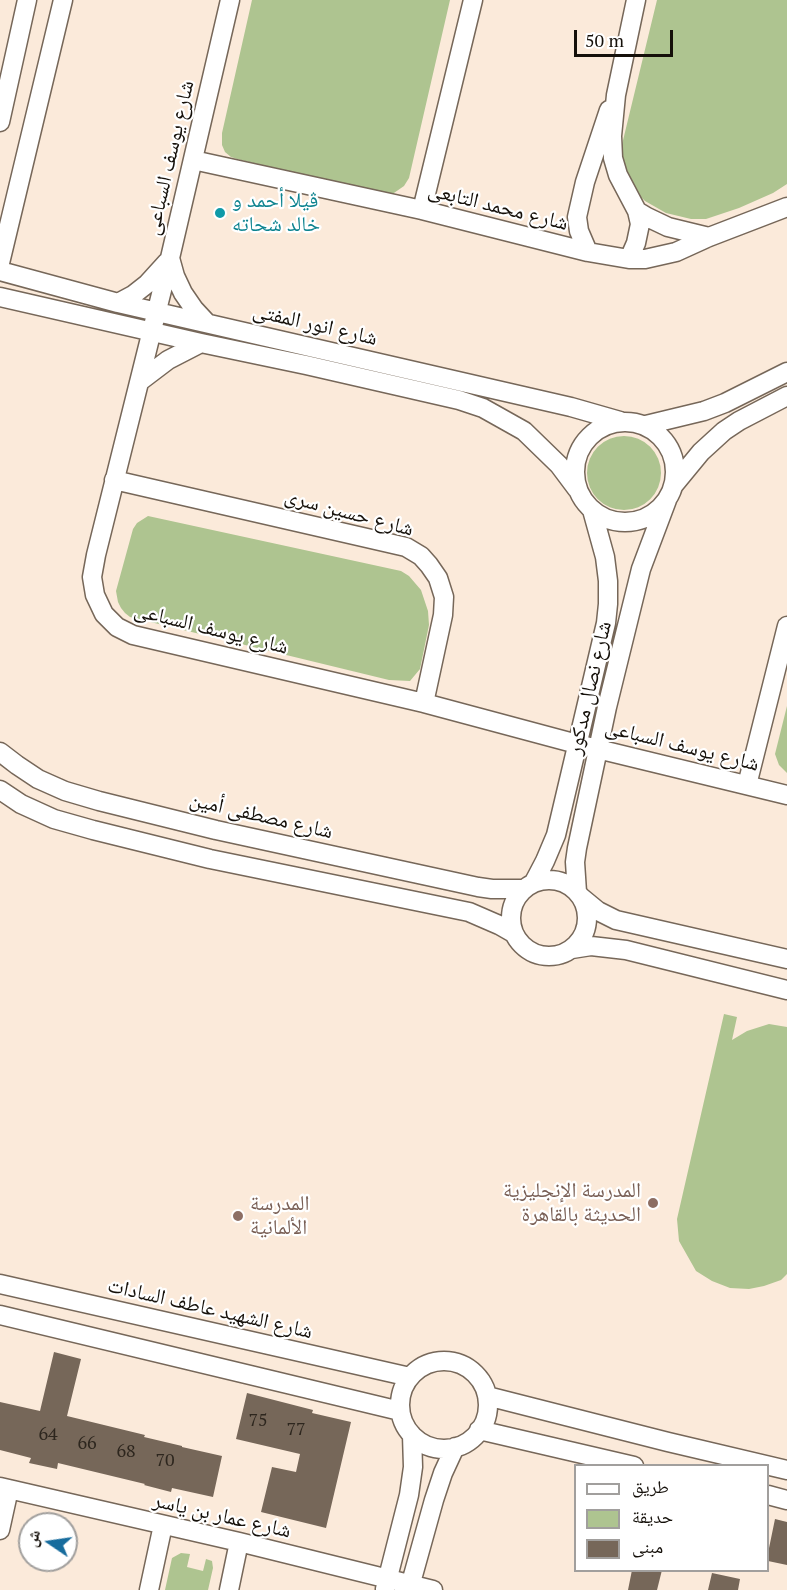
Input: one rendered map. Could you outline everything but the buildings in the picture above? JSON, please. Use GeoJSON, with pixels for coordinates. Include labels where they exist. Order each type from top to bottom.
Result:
{"type":"FeatureCollection","features":[{"type":"Feature","properties":{"kind":"street"},"geometry":{"type":"LineString","coordinates":[[0,122],[27,0]]}},
{"type":"Feature","properties":{"kind":"street"},"geometry":{"type":"LineString","coordinates":[[0,263],[63,0]]}},
{"type":"Feature","properties":{"kind":"street","name":"شارع يوسف السباعى"},"geometry":{"type":"LineString","coordinates":[[230,0],[170,258],[96,555],[92,577],[95,595],[104,614],[117,627],[133,635],[424,703],[577,744],[787,795]]}},
{"type":"Feature","properties":{"kind":"street"},"geometry":{"type":"LineString","coordinates":[[422,210],[473,0]]}},
{"type":"Feature","properties":{"kind":"street"},"geometry":{"type":"LineString","coordinates":[[629,259],[639,234],[640,224],[637,211],[618,175],[613,158],[612,136],[616,95],[636,0]]}},
{"type":"Feature","properties":{"kind":"street"},"geometry":{"type":"LineString","coordinates":[[588,252],[579,231],[577,217],[605,117],[616,95]]}},
{"type":"Feature","properties":{"kind":"street","name":"شارع محمد التابعى"},"geometry":{"type":"LineString","coordinates":[[193,160],[422,210],[588,252],[629,259],[645,259],[676,252],[787,207]]}},
{"type":"Feature","properties":{"kind":"street"},"geometry":{"type":"LineString","coordinates":[[637,211],[668,227],[709,237]]}},
{"type":"Feature","properties":{"kind":"street"},"geometry":{"type":"LineString","coordinates":[[545,242],[577,217]]}},
{"type":"Feature","properties":{"kind":"street"},"geometry":{"type":"LineString","coordinates":[[118,303],[147,284],[170,258]]}},
{"type":"Feature","properties":{"kind":"street"},"geometry":{"type":"LineString","coordinates":[[170,258],[183,293],[207,323]]}},
{"type":"Feature","properties":{"kind":"street","name":"شارع انور المفتى"},"geometry":{"type":"LineString","coordinates":[[0,271],[118,303],[571,406],[620,421]]}},
{"type":"Feature","properties":{"kind":"street","name":"شارع انور المفتى"},"geometry":{"type":"LineString","coordinates":[[0,297],[459,400],[483,408],[524,431],[559,465],[577,489]]}},
{"type":"Feature","properties":{"kind":"street"},"geometry":{"type":"LineString","coordinates":[[139,382],[168,360],[201,343]]}},
{"type":"Feature","properties":{"kind":"street"},"geometry":{"type":"LineString","coordinates":[[646,425],[725,404],[787,372]]}},
{"type":"Feature","properties":{"kind":"street"},"geometry":{"type":"LineString","coordinates":[[670,493],[675,468],[671,451],[661,436],[646,425],[620,421],[605,425],[592,433],[582,445],[576,459],[574,474],[577,489],[583,501],[604,518],[618,522],[632,522],[658,511],[701,452],[724,431],[787,396]]}},
{"type":"Feature","properties":{"kind":"street","name":"شارع حسين سرى"},"geometry":{"type":"LineString","coordinates":[[114,480],[406,547],[421,556],[438,578],[444,597],[443,615],[424,703]]}},
{"type":"Feature","properties":{"kind":"street","name":"شارع نصال مدكور"},"geometry":{"type":"LineString","coordinates":[[578,894],[575,862],[598,748],[641,569],[670,493]]}},
{"type":"Feature","properties":{"kind":"street","name":"شارع نصال مدكور"},"geometry":{"type":"LineString","coordinates":[[528,886],[550,850],[556,835],[606,623],[608,581],[605,557],[592,510]]}},
{"type":"Feature","properties":{"kind":"street"},"geometry":{"type":"LineString","coordinates":[[747,785],[787,626]]}},
{"type":"Feature","properties":{"kind":"street","name":"شارع مصطفى أمين"},"geometry":{"type":"LineString","coordinates":[[0,752],[38,779],[65,791],[99,801],[216,830],[478,887],[505,890],[528,886]]}},
{"type":"Feature","properties":{"kind":"street"},"geometry":{"type":"LineString","coordinates":[[0,790],[21,804],[54,819],[93,830],[210,859],[469,912],[513,933]]}},
{"type":"Feature","properties":{"kind":"street"},"geometry":{"type":"LineString","coordinates":[[190,854],[198,825]]}},
{"type":"Feature","properties":{"kind":"street"},"geometry":{"type":"LineString","coordinates":[[210,859],[216,830]]}},
{"type":"Feature","properties":{"kind":"street"},"geometry":{"type":"LineString","coordinates":[[787,958],[616,920],[598,911],[568,885],[557,880],[545,880],[528,886],[514,902],[510,917],[513,933],[521,946],[534,954],[549,957],[572,949],[591,946],[626,950],[787,990]]}},
{"type":"Feature","properties":{"kind":"street"},"geometry":{"type":"LineString","coordinates":[[572,949],[581,938],[586,924],[586,910],[578,894]]}},
{"type":"Feature","properties":{"kind":"street","name":"شارع الشهيد عاطف السادات"},"geometry":{"type":"LineString","coordinates":[[0,1284],[410,1377]]}},
{"type":"Feature","properties":{"kind":"street"},"geometry":{"type":"LineString","coordinates":[[0,1315],[400,1411]]}},
{"type":"Feature","properties":{"kind":"street"},"geometry":{"type":"LineString","coordinates":[[439,1361],[465,1366],[475,1374],[487,1396],[487,1414],[479,1431],[469,1441],[444,1449],[432,1447],[412,1435],[404,1424],[400,1411],[402,1394],[410,1377],[428,1364],[439,1361]]}},
{"type":"Feature","properties":{"kind":"street"},"geometry":{"type":"LineString","coordinates":[[487,1396],[762,1464]]}},
{"type":"Feature","properties":{"kind":"street"},"geometry":{"type":"LineString","coordinates":[[479,1431],[625,1464]]}},
{"type":"Feature","properties":{"kind":"street"},"geometry":{"type":"LineString","coordinates":[[386,1584],[409,1495],[413,1467],[412,1435]]}},
{"type":"Feature","properties":{"kind":"street"},"geometry":{"type":"LineString","coordinates":[[410,1587],[434,1500],[455,1447]]}},
{"type":"Feature","properties":{"kind":"street"},"geometry":{"type":"LineString","coordinates":[[769,1466],[787,1470]]}},
{"type":"Feature","properties":{"kind":"street"},"geometry":{"type":"LineString","coordinates":[[0,1530],[5,1488]]}},
{"type":"Feature","properties":{"kind":"street","name":"شارع عمار بن ياسر"},"geometry":{"type":"LineString","coordinates":[[5,1488],[239,1542],[386,1584],[433,1590]]}},
{"type":"Feature","properties":{"kind":"street"},"geometry":{"type":"LineString","coordinates":[[149,1590],[163,1525]]}},
{"type":"Feature","properties":{"kind":"street"},"geometry":{"type":"LineString","coordinates":[[228,1590],[239,1542]]}},
{"type":"Feature","properties":{"kind":"green space"},"geometry":{"type":"Polygon","coordinates":[[[252,0],[450,0],[409,178],[404,186],[391,195],[380,194],[237,159],[225,152],[222,145],[222,133],[252,0]]]}},
{"type":"Feature","properties":{"kind":"green space"},"geometry":{"type":"Polygon","coordinates":[[[657,0],[787,0],[787,184],[739,208],[706,219],[691,219],[666,213],[645,201],[628,185],[618,161],[657,0]]]}},
{"type":"Feature","properties":{"kind":"green space"},"geometry":{"type":"Polygon","coordinates":[[[624,436],[638,439],[650,447],[658,459],[661,473],[658,487],[650,499],[638,507],[624,510],[610,507],[598,499],[590,487],[587,473],[590,459],[598,447],[610,439],[624,436]]]}},
{"type":"Feature","properties":{"kind":"green space"},"geometry":{"type":"Polygon","coordinates":[[[148,516],[401,571],[409,576],[421,590],[428,611],[429,625],[420,669],[410,681],[389,680],[130,617],[121,608],[116,591],[133,529],[137,523],[148,516]]]}},
{"type":"Feature","properties":{"kind":"green space"},"geometry":{"type":"Polygon","coordinates":[[[787,706],[787,773],[779,765],[775,754],[787,706]]]}},
{"type":"Feature","properties":{"kind":"green space"},"geometry":{"type":"Polygon","coordinates":[[[724,1014],[737,1017],[732,1040],[747,1031],[769,1024],[787,1027],[787,1274],[781,1280],[749,1289],[730,1288],[696,1271],[679,1241],[677,1219],[724,1014]]]}},
{"type":"Feature","properties":{"kind":"green space"},"geometry":{"type":"Polygon","coordinates":[[[181,1553],[190,1554],[187,1567],[203,1571],[206,1559],[212,1561],[213,1568],[208,1590],[165,1590],[172,1558],[181,1553]]]}},
{"type":"Feature","properties":{"kind":"place","name":"ڤيلا أحمد و خالد شحاته"},"geometry":{"type":"Point","coordinates":[220,213]}},
{"type":"Feature","properties":{"kind":"place","name":"المدرسة الإنجليزية الحديثة بالقاهرة"},"geometry":{"type":"Point","coordinates":[653,1203]}},
{"type":"Feature","properties":{"kind":"place","name":"المدرسة الألمانية"},"geometry":{"type":"Point","coordinates":[238,1216]}}]}
